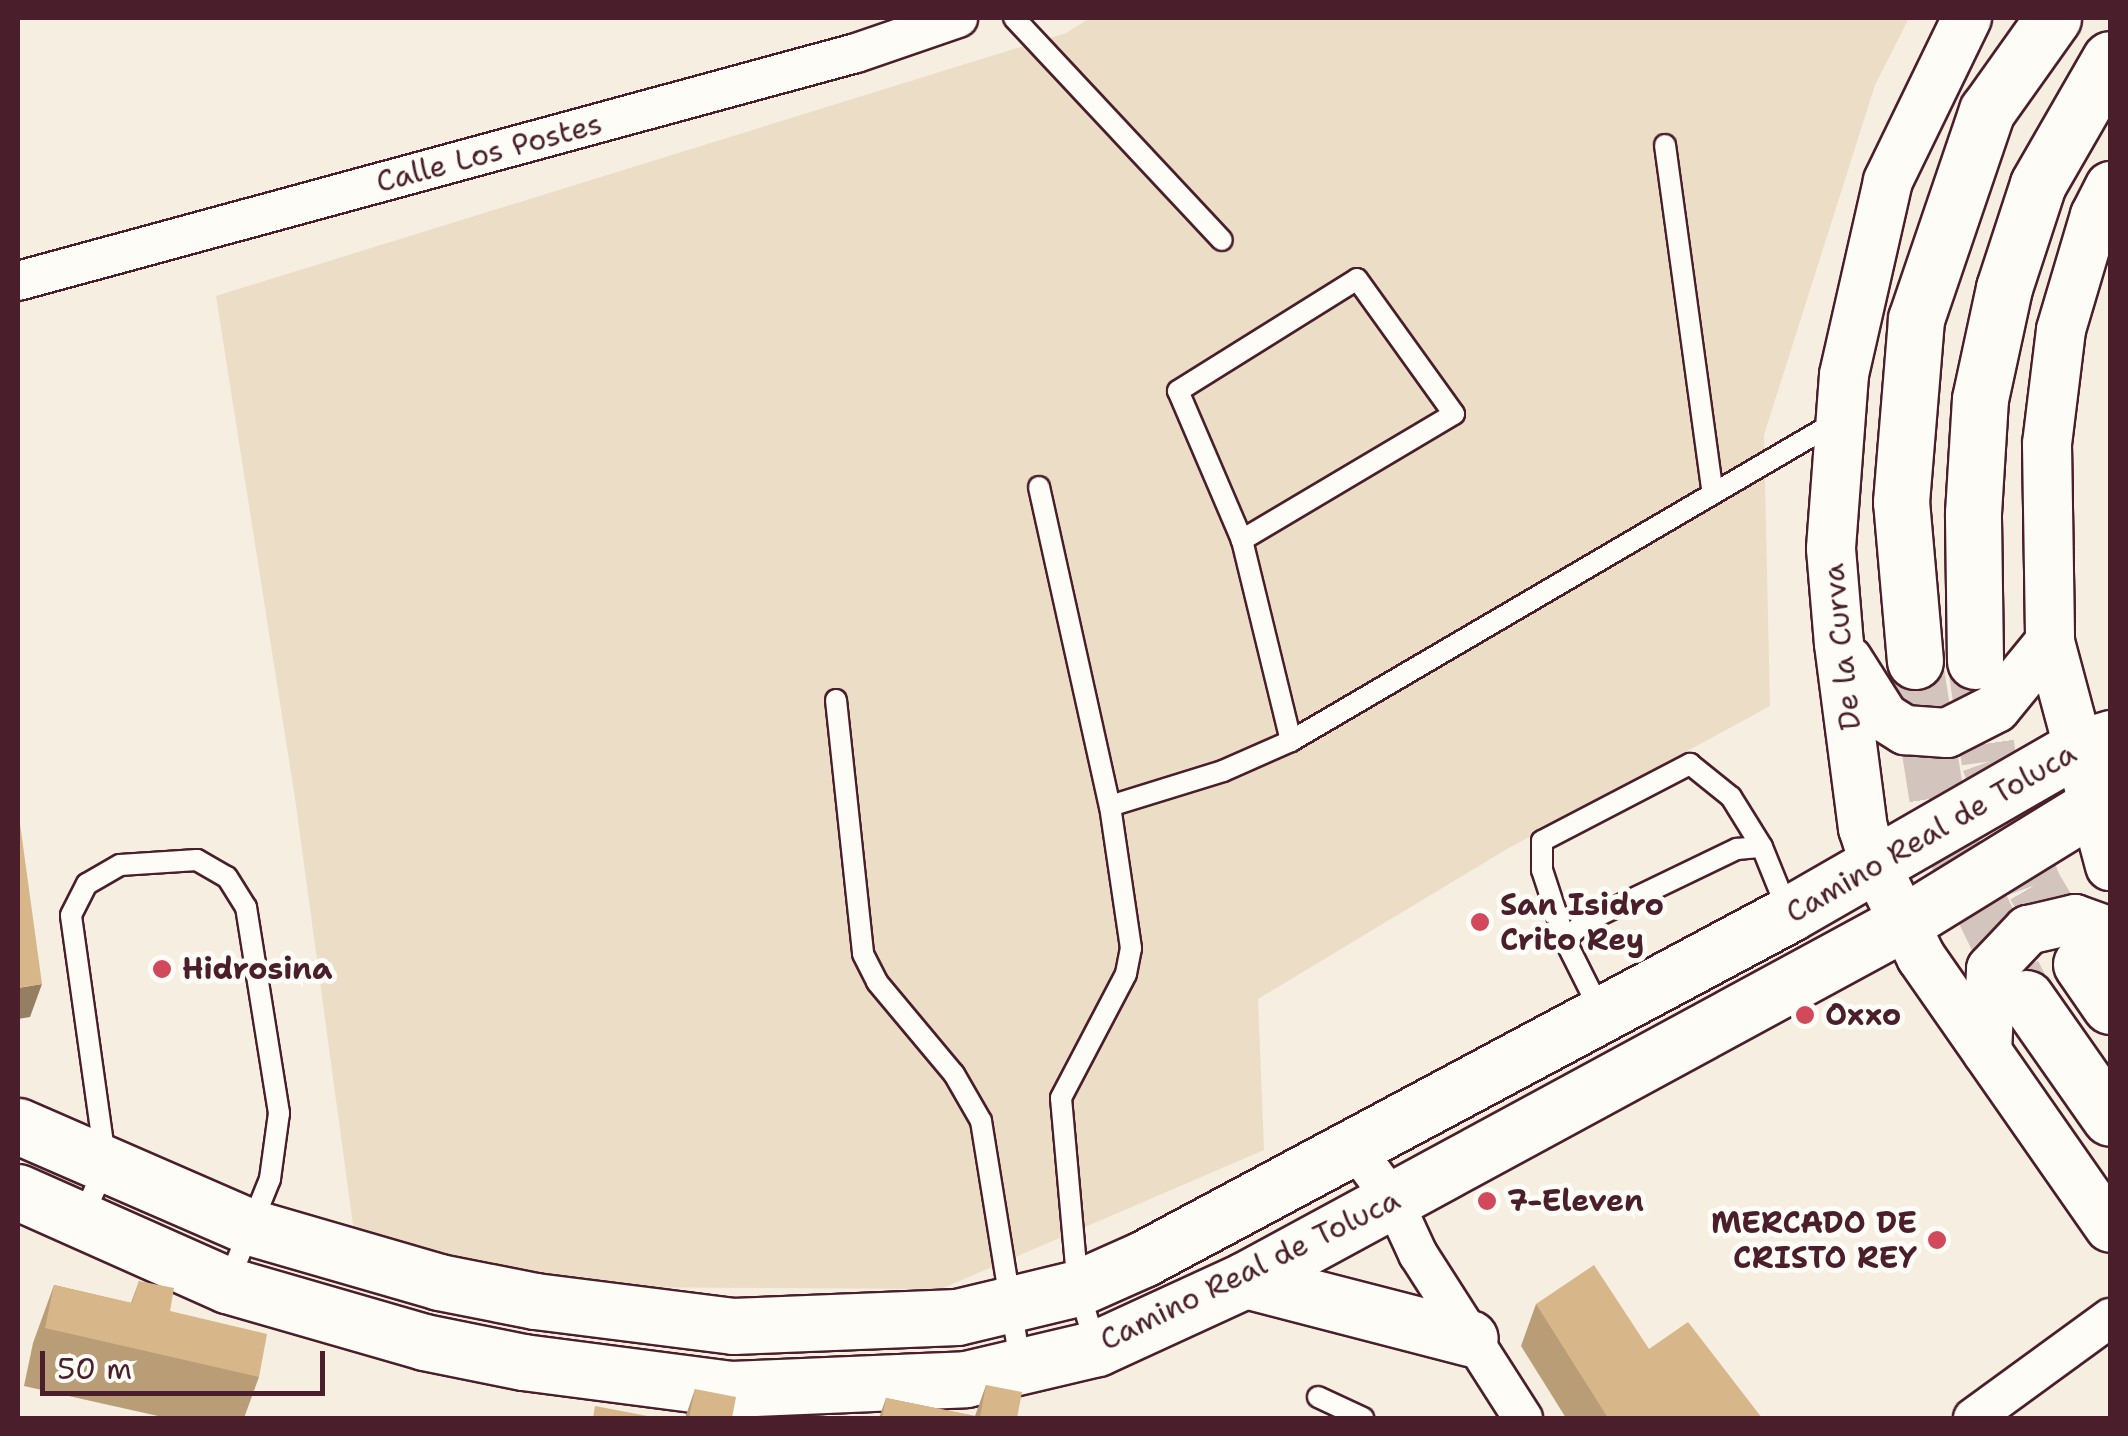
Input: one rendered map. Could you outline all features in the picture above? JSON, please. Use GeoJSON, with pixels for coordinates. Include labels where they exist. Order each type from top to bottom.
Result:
{"type":"FeatureCollection","features":[{"type":"Feature","properties":{"kind":"main road"},"geometry":{"type":"LineString","coordinates":[[1915,660],[1901,502],[1916,319],[1988,111],[2053,18]]}},
{"type":"Feature","properties":{"kind":"main road"},"geometry":{"type":"LineString","coordinates":[[1975,661],[1972,513],[1980,399],[2004,288],[2038,184],[2110,59]]}},
{"type":"Feature","properties":{"kind":"main road","name":"Camino Real de Toluca"},"geometry":{"type":"LineString","coordinates":[[18,1126],[250,1227],[458,1286],[631,1318],[733,1326],[957,1317],[1078,1288],[1602,1014],[1875,864],[2101,777]]}},
{"type":"Feature","properties":{"kind":"main road","name":"Camino Real de Toluca"},"geometry":{"type":"LineString","coordinates":[[18,1192],[227,1285],[474,1352],[624,1380],[732,1389],[966,1378],[1097,1348],[1244,1280],[1904,922],[2101,777]]}},
{"type":"Feature","properties":{"kind":"main road"},"geometry":{"type":"LineString","coordinates":[[2026,998],[2110,1118]]}},
{"type":"Feature","properties":{"kind":"main road"},"geometry":{"type":"LineString","coordinates":[[1244,1280],[1470,1338]]}},
{"type":"Feature","properties":{"kind":"main road"},"geometry":{"type":"LineString","coordinates":[[732,1389],[733,1326]]}},
{"type":"Feature","properties":{"kind":"street","name":"Calle Los Postes"},"geometry":{"type":"LineString","coordinates":[[18,282],[853,35],[958,18]]}},
{"type":"Feature","properties":{"kind":"street","name":"De la Curva"},"geometry":{"type":"LineString","coordinates":[[1967,18],[1888,182],[1839,420],[1830,548],[1840,644],[1863,828],[1875,864],[1904,922],[1987,1052],[2110,1228]]}},
{"type":"Feature","properties":{"kind":"street"},"geometry":{"type":"LineString","coordinates":[[2110,186],[2095,215],[2062,330],[2046,444],[2050,642],[2101,777],[2110,866]]}},
{"type":"Feature","properties":{"kind":"street"},"geometry":{"type":"LineString","coordinates":[[1840,644],[1884,717],[1929,735],[1976,724],[2050,642]]}},
{"type":"Feature","properties":{"kind":"street"},"geometry":{"type":"LineString","coordinates":[[1987,1052],[1991,968],[2028,930],[2075,919],[2101,967]]}},
{"type":"Feature","properties":{"kind":"street"},"geometry":{"type":"LineString","coordinates":[[1352,1146],[1392,1200],[1470,1338],[1522,1418]]}},
{"type":"Feature","properties":{"kind":"street"},"geometry":{"type":"LineString","coordinates":[[1973,1418],[2110,1318]]}},
{"type":"Feature","properties":{"kind":"lane"},"geometry":{"type":"LineString","coordinates":[[1014,18],[1222,240]]}},
{"type":"Feature","properties":{"kind":"lane"},"geometry":{"type":"LineString","coordinates":[[1665,145],[1713,494]]}},
{"type":"Feature","properties":{"kind":"lane"},"geometry":{"type":"LineString","coordinates":[[1242,540],[1454,414],[1358,279],[1178,392],[1242,540],[1291,741]]}},
{"type":"Feature","properties":{"kind":"lane"},"geometry":{"type":"LineString","coordinates":[[1110,806],[1222,771],[1291,741],[1839,420]]}},
{"type":"Feature","properties":{"kind":"lane"},"geometry":{"type":"LineString","coordinates":[[1039,487],[1110,806],[1131,948],[1126,974],[1061,1098],[1078,1288],[1097,1348]]}},
{"type":"Feature","properties":{"kind":"lane"},"geometry":{"type":"LineString","coordinates":[[836,700],[863,954],[877,982],[954,1074],[981,1121],[1007,1305],[1020,1365]]}},
{"type":"Feature","properties":{"kind":"lane"},"geometry":{"type":"LineString","coordinates":[[1602,1014],[1565,940],[1542,870],[1542,841],[1690,764],[1732,797],[1762,847],[1789,914]]}},
{"type":"Feature","properties":{"kind":"lane"},"geometry":{"type":"LineString","coordinates":[[1565,940],[1583,923],[1738,848],[1762,847]]}},
{"type":"Feature","properties":{"kind":"lane"},"geometry":{"type":"LineString","coordinates":[[81,1220],[106,1166],[71,914],[86,884],[120,866],[197,860],[227,877],[246,907],[279,1112],[270,1178],[227,1285]]}},
{"type":"Feature","properties":{"kind":"lane"},"geometry":{"type":"LineString","coordinates":[[1318,1398],[1363,1418]]}},
{"type":"Feature","properties":{"kind":"shaded area"},"geometry":{"type":"Polygon","coordinates":[[[1090,18],[1909,18],[1875,85],[1764,435],[1770,706],[1507,849],[1258,999],[1264,1150],[941,1289],[606,1287],[359,1269],[295,798],[216,296],[1066,33],[1090,18]]]}},
{"type":"Feature","properties":{"kind":"building"},"geometry":{"type":"Polygon","coordinates":[[[18,809],[42,984],[18,988],[18,809]]]}},
{"type":"Feature","properties":{"kind":"building"},"geometry":{"type":"Polygon","coordinates":[[[1594,1265],[1649,1349],[1688,1322],[1762,1418],[1608,1418],[1536,1304],[1594,1265]]]}},
{"type":"Feature","properties":{"kind":"building"},"geometry":{"type":"Polygon","coordinates":[[[139,1281],[174,1288],[170,1311],[267,1334],[259,1377],[45,1328],[54,1285],[132,1303],[139,1281]]]}},
{"type":"Feature","properties":{"kind":"building"},"geometry":{"type":"Polygon","coordinates":[[[986,1385],[1022,1392],[1017,1418],[882,1418],[886,1398],[980,1417],[986,1385]]]}},
{"type":"Feature","properties":{"kind":"building"},"geometry":{"type":"Polygon","coordinates":[[[695,1389],[736,1397],[732,1418],[689,1418],[695,1389]]]}},
{"type":"Feature","properties":{"kind":"building"},"geometry":{"type":"Polygon","coordinates":[[[595,1406],[658,1418],[593,1418],[595,1406]]]}},
{"type":"Feature","properties":{"kind":"tunnel"},"geometry":{"type":"LineString","coordinates":[[1915,661],[1941,823],[2026,998]]}},
{"type":"Feature","properties":{"kind":"tunnel"},"geometry":{"type":"LineString","coordinates":[[1975,661],[1989,761],[2034,885],[2081,964]]}},
{"type":"Feature","properties":{"kind":"place","name":"San Isidro Crito Rey"},"geometry":{"type":"Point","coordinates":[1480,922]}},
{"type":"Feature","properties":{"kind":"place","name":"Hidrosina"},"geometry":{"type":"Point","coordinates":[162,969]}},
{"type":"Feature","properties":{"kind":"place","name":"Oxxo"},"geometry":{"type":"Point","coordinates":[1805,1015]}},
{"type":"Feature","properties":{"kind":"place","name":"7-Eleven"},"geometry":{"type":"Point","coordinates":[1487,1201]}},
{"type":"Feature","properties":{"kind":"place","name":"MERCADO DE CRISTO REY"},"geometry":{"type":"Point","coordinates":[1937,1240]}}]}
